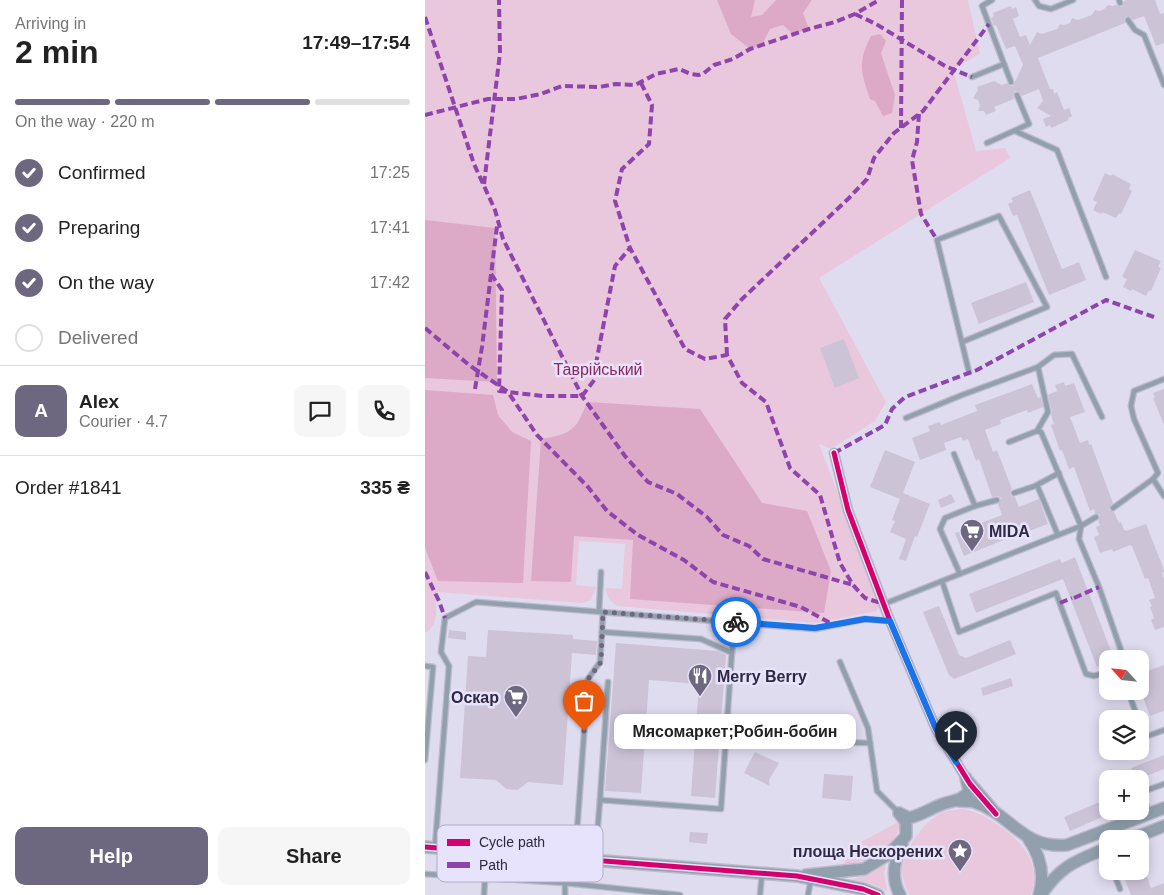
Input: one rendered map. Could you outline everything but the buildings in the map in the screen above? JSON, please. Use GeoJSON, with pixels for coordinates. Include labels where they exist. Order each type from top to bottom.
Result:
{"type":"FeatureCollection","features":[{"type":"Feature","properties":{"kind":"street"},"geometry":{"type":"LineString","coordinates":[[834,453],[848,510],[890,621],[936,729],[966,778],[996,814]]}},
{"type":"Feature","properties":{"kind":"street"},"geometry":{"type":"LineString","coordinates":[[959,801],[969,791],[966,778]]}},
{"type":"Feature","properties":{"kind":"street"},"geometry":{"type":"LineString","coordinates":[[899,813],[909,818],[925,814],[941,805],[959,801],[974,802],[996,814],[1026,836],[1047,845],[1067,845],[1164,808]]}},
{"type":"Feature","properties":{"kind":"street"},"geometry":{"type":"LineString","coordinates":[[797,876],[864,869],[889,854],[907,836],[906,822],[899,813]]}},
{"type":"Feature","properties":{"kind":"street"},"geometry":{"type":"LineString","coordinates":[[900,895],[894,872],[896,856],[915,824],[925,814]]}},
{"type":"Feature","properties":{"kind":"street"},"geometry":{"type":"LineString","coordinates":[[1149,832],[1164,826]]}},
{"type":"Feature","properties":{"kind":"street"},"geometry":{"type":"LineString","coordinates":[[1026,836],[1035,848],[1041,867],[1042,885],[1040,895]]}},
{"type":"Feature","properties":{"kind":"street"},"geometry":{"type":"LineString","coordinates":[[1040,895],[1050,882],[1073,862],[1099,854]]}},
{"type":"Feature","properties":{"kind":"street"},"geometry":{"type":"LineString","coordinates":[[603,861],[797,876],[863,889],[878,895]]}},
{"type":"Feature","properties":{"kind":"lane"},"geometry":{"type":"LineString","coordinates":[[992,0],[982,6],[1011,82]]}},
{"type":"Feature","properties":{"kind":"lane"},"geometry":{"type":"LineString","coordinates":[[1035,0],[1039,6],[1051,9],[1073,0]]}},
{"type":"Feature","properties":{"kind":"lane"},"geometry":{"type":"LineString","coordinates":[[1128,20],[1135,30],[1144,35],[1164,85]]}},
{"type":"Feature","properties":{"kind":"lane"},"geometry":{"type":"LineString","coordinates":[[972,77],[1004,64]]}},
{"type":"Feature","properties":{"kind":"lane"},"geometry":{"type":"LineString","coordinates":[[987,143],[1029,124],[1017,95]]}},
{"type":"Feature","properties":{"kind":"lane"},"geometry":{"type":"LineString","coordinates":[[1015,131],[1057,150],[1106,277]]}},
{"type":"Feature","properties":{"kind":"lane"},"geometry":{"type":"LineString","coordinates":[[962,342],[1047,307],[999,216],[937,240],[969,372]]}},
{"type":"Feature","properties":{"kind":"lane"},"geometry":{"type":"LineString","coordinates":[[906,418],[961,395],[1038,367],[1054,355],[1072,354],[1103,417]]}},
{"type":"Feature","properties":{"kind":"lane"},"geometry":{"type":"LineString","coordinates":[[1009,442],[1037,431],[1048,412],[1038,367]]}},
{"type":"Feature","properties":{"kind":"lane"},"geometry":{"type":"LineString","coordinates":[[1158,473],[1134,419],[1131,406],[1135,391],[1164,379]]}},
{"type":"Feature","properties":{"kind":"lane"},"geometry":{"type":"LineString","coordinates":[[1037,431],[1041,432],[1081,526],[1079,539],[1099,587],[1121,650]]}},
{"type":"Feature","properties":{"kind":"lane"},"geometry":{"type":"LineString","coordinates":[[954,454],[975,506]]}},
{"type":"Feature","properties":{"kind":"lane"},"geometry":{"type":"LineString","coordinates":[[1113,508],[1164,470]]}},
{"type":"Feature","properties":{"kind":"lane"},"geometry":{"type":"LineString","coordinates":[[1014,494],[1037,485],[1059,473]]}},
{"type":"Feature","properties":{"kind":"lane"},"geometry":{"type":"LineString","coordinates":[[1153,479],[1164,496]]}},
{"type":"Feature","properties":{"kind":"lane"},"geometry":{"type":"LineString","coordinates":[[1037,485],[1058,535]]}},
{"type":"Feature","properties":{"kind":"lane"},"geometry":{"type":"LineString","coordinates":[[961,574],[940,529],[945,518],[975,506],[997,500]]}},
{"type":"Feature","properties":{"kind":"lane"},"geometry":{"type":"LineString","coordinates":[[884,604],[1081,526],[1096,517]]}},
{"type":"Feature","properties":{"kind":"lane"},"geometry":{"type":"LineString","coordinates":[[577,825],[588,679],[601,662],[601,572]]}},
{"type":"Feature","properties":{"kind":"lane"},"geometry":{"type":"LineString","coordinates":[[942,582],[959,632],[1056,593],[1086,674],[1094,676],[1099,674]]}},
{"type":"Feature","properties":{"kind":"lane"},"geometry":{"type":"LineString","coordinates":[[430,848],[449,666],[441,652],[445,618],[476,602],[815,628],[865,619],[890,621]]}},
{"type":"Feature","properties":{"kind":"lane"},"geometry":{"type":"LineString","coordinates":[[600,800],[721,809],[734,622]]}},
{"type":"Feature","properties":{"kind":"lane"},"geometry":{"type":"LineString","coordinates":[[602,632],[701,639],[732,653]]}},
{"type":"Feature","properties":{"kind":"lane"},"geometry":{"type":"LineString","coordinates":[[840,662],[868,728],[877,792],[899,813]]}},
{"type":"Feature","properties":{"kind":"lane"},"geometry":{"type":"LineString","coordinates":[[425,666],[433,667],[425,760]]}},
{"type":"Feature","properties":{"kind":"lane"},"geometry":{"type":"LineString","coordinates":[[598,825],[608,682]]}},
{"type":"Feature","properties":{"kind":"lane"},"geometry":{"type":"LineString","coordinates":[[1149,736],[1164,730]]}},
{"type":"Feature","properties":{"kind":"lane"},"geometry":{"type":"LineString","coordinates":[[829,742],[870,743]]}},
{"type":"Feature","properties":{"kind":"lane"},"geometry":{"type":"LineString","coordinates":[[1150,814],[1142,792],[1164,784]]}},
{"type":"Feature","properties":{"kind":"lane"},"geometry":{"type":"LineString","coordinates":[[759,895],[762,873]]}},
{"type":"Feature","properties":{"kind":"lane"},"geometry":{"type":"LineString","coordinates":[[808,895],[811,879]]}},
{"type":"Feature","properties":{"kind":"lane"},"geometry":{"type":"LineString","coordinates":[[1117,880],[1121,889]]}},
{"type":"Feature","properties":{"kind":"lane"},"geometry":{"type":"LineString","coordinates":[[484,895],[485,882]]}},
{"type":"Feature","properties":{"kind":"lane"},"geometry":{"type":"LineString","coordinates":[[549,882],[680,895]]}},
{"type":"Feature","properties":{"kind":"lane"},"geometry":{"type":"LineString","coordinates":[[565,883],[565,895]]}},
{"type":"Feature","properties":{"kind":"green space","name":"Таврійський"},"geometry":{"type":"Polygon","coordinates":[[[425,0],[968,0],[980,54],[953,69],[976,151],[1005,148],[1010,158],[819,278],[886,402],[875,421],[831,449],[819,444],[880,603],[877,611],[816,623],[617,606],[609,598],[606,588],[622,589],[625,544],[579,541],[576,585],[596,587],[591,600],[583,603],[436,592],[435,620],[430,630],[425,633],[425,0]]]}},
{"type":"Feature","properties":{"kind":"green space"},"geometry":{"type":"Polygon","coordinates":[[[963,809],[992,821],[1017,840],[1032,864],[1034,884],[1031,895],[910,895],[904,882],[902,868],[911,844],[929,821],[936,816],[945,811],[963,809]]]}},
{"type":"Feature","properties":{"kind":"green space"},"geometry":{"type":"Polygon","coordinates":[[[900,821],[898,832],[887,847],[862,861],[843,864],[863,841],[900,821]]]}},
{"type":"Feature","properties":{"kind":"green space"},"geometry":{"type":"Polygon","coordinates":[[[886,864],[884,873],[887,891],[873,884],[852,880],[871,873],[886,864]]]}},
{"type":"Feature","properties":{"kind":"shaded area"},"geometry":{"type":"Polygon","coordinates":[[[717,0],[755,0],[751,17],[762,15],[776,0],[812,0],[803,13],[809,29],[793,34],[783,25],[770,29],[762,45],[750,49],[731,34],[717,0]]]}},
{"type":"Feature","properties":{"kind":"shaded area"},"geometry":{"type":"Polygon","coordinates":[[[880,34],[886,41],[881,53],[895,95],[892,113],[883,116],[875,101],[870,99],[862,68],[862,61],[871,36],[880,34]]]}},
{"type":"Feature","properties":{"kind":"shaded area"},"geometry":{"type":"Polygon","coordinates":[[[425,220],[495,228],[497,382],[425,378],[425,220]]]}},
{"type":"Feature","properties":{"kind":"shaded area"},"geometry":{"type":"Polygon","coordinates":[[[425,390],[493,395],[498,415],[512,432],[531,441],[523,583],[438,581],[425,548],[425,390]]]}},
{"type":"Feature","properties":{"kind":"shaded area"},"geometry":{"type":"Polygon","coordinates":[[[587,402],[700,409],[762,503],[807,511],[831,571],[824,613],[630,599],[633,540],[574,536],[571,582],[531,581],[541,439],[566,433],[576,425],[587,402]]]}},
{"type":"Feature","properties":{"kind":"marked path"},"geometry":{"type":"LineString","coordinates":[[484,184],[500,53],[499,0]]}},
{"type":"Feature","properties":{"kind":"marked path"},"geometry":{"type":"LineString","coordinates":[[425,115],[488,99],[516,99],[541,94],[562,86],[599,87],[616,84],[635,85],[656,74],[679,69],[699,75],[714,65],[733,59],[750,49],[835,22],[855,14],[879,0]]}},
{"type":"Feature","properties":{"kind":"marked path"},"geometry":{"type":"LineString","coordinates":[[901,128],[902,0]]}},
{"type":"Feature","properties":{"kind":"marked path"},"geometry":{"type":"LineString","coordinates":[[855,14],[876,24],[945,66],[972,77]]}},
{"type":"Feature","properties":{"kind":"marked path"},"geometry":{"type":"LineString","coordinates":[[425,17],[474,164],[495,210],[503,239],[582,396],[625,456],[648,482],[677,494],[707,517],[723,535],[749,546],[763,559],[853,585]]}},
{"type":"Feature","properties":{"kind":"marked path"},"geometry":{"type":"LineString","coordinates":[[727,355],[725,319],[742,299],[867,179],[874,158],[894,133],[923,111],[989,24]]}},
{"type":"Feature","properties":{"kind":"marked path"},"geometry":{"type":"LineString","coordinates":[[641,83],[652,105],[649,144],[622,169],[615,201],[630,248],[685,349],[705,359],[727,355],[742,383],[766,402],[790,468],[820,495],[840,563],[853,585],[865,598],[884,604]]}},
{"type":"Feature","properties":{"kind":"marked path"},"geometry":{"type":"LineString","coordinates":[[919,114],[917,142],[912,160],[921,214],[937,240]]}},
{"type":"Feature","properties":{"kind":"marked path"},"geometry":{"type":"LineString","coordinates":[[475,389],[497,226]]}},
{"type":"Feature","properties":{"kind":"marked path"},"geometry":{"type":"LineString","coordinates":[[582,396],[595,379],[597,358],[615,266],[630,248]]}},
{"type":"Feature","properties":{"kind":"marked path"},"geometry":{"type":"LineString","coordinates":[[491,274],[502,290],[499,391],[543,396],[582,396]]}},
{"type":"Feature","properties":{"kind":"marked path"},"geometry":{"type":"LineString","coordinates":[[834,453],[885,425],[892,409],[905,397],[977,370],[1106,300],[1154,317]]}},
{"type":"Feature","properties":{"kind":"marked path"},"geometry":{"type":"LineString","coordinates":[[425,328],[469,365],[508,392],[537,435],[588,487],[607,511],[638,535],[684,560],[713,582],[801,607],[834,625]]}},
{"type":"Feature","properties":{"kind":"marked path"},"geometry":{"type":"LineString","coordinates":[[425,572],[445,618]]}},
{"type":"Feature","properties":{"kind":"marked path"},"geometry":{"type":"LineString","coordinates":[[1074,598],[1099,587]]}},
{"type":"Feature","properties":{"kind":"marked path"},"geometry":{"type":"LineString","coordinates":[[1060,603],[1072,598]]}},
{"type":"Feature","properties":{"kind":"cycle path"},"geometry":{"type":"LineString","coordinates":[[834,453],[848,510],[890,621],[936,729],[970,784],[996,814]]}},
{"type":"Feature","properties":{"kind":"cycle path"},"geometry":{"type":"LineString","coordinates":[[425,847],[437,848]]}},
{"type":"Feature","properties":{"kind":"cycle path"},"geometry":{"type":"LineString","coordinates":[[603,861],[797,876],[863,889],[878,895]]}},
{"type":"Feature","properties":{"kind":"way so far"},"geometry":{"type":"LineString","coordinates":[[584,731],[588,679],[601,662],[603,612],[736,622]]}},
{"type":"Feature","properties":{"kind":"place","name":"MIDA"},"geometry":{"type":"Point","coordinates":[972,552]}},
{"type":"Feature","properties":{"kind":"place","name":"Merry Berry"},"geometry":{"type":"Point","coordinates":[700,697]}},
{"type":"Feature","properties":{"kind":"place","name":"Оскар"},"geometry":{"type":"Point","coordinates":[516,718]}},
{"type":"Feature","properties":{"kind":"place","name":"Мясомаркет;Робин-бобин"},"geometry":{"type":"Point","coordinates":[584,731]}},
{"type":"Feature","properties":{"kind":"place","name":"площа Нескорених"},"geometry":{"type":"Point","coordinates":[960,872]}},
{"type":"Feature","properties":{"kind":"route"},"geometry":{"type":"LineString","coordinates":[[736,622],[815,628],[865,619],[890,621],[936,729],[956,762]]}}]}
